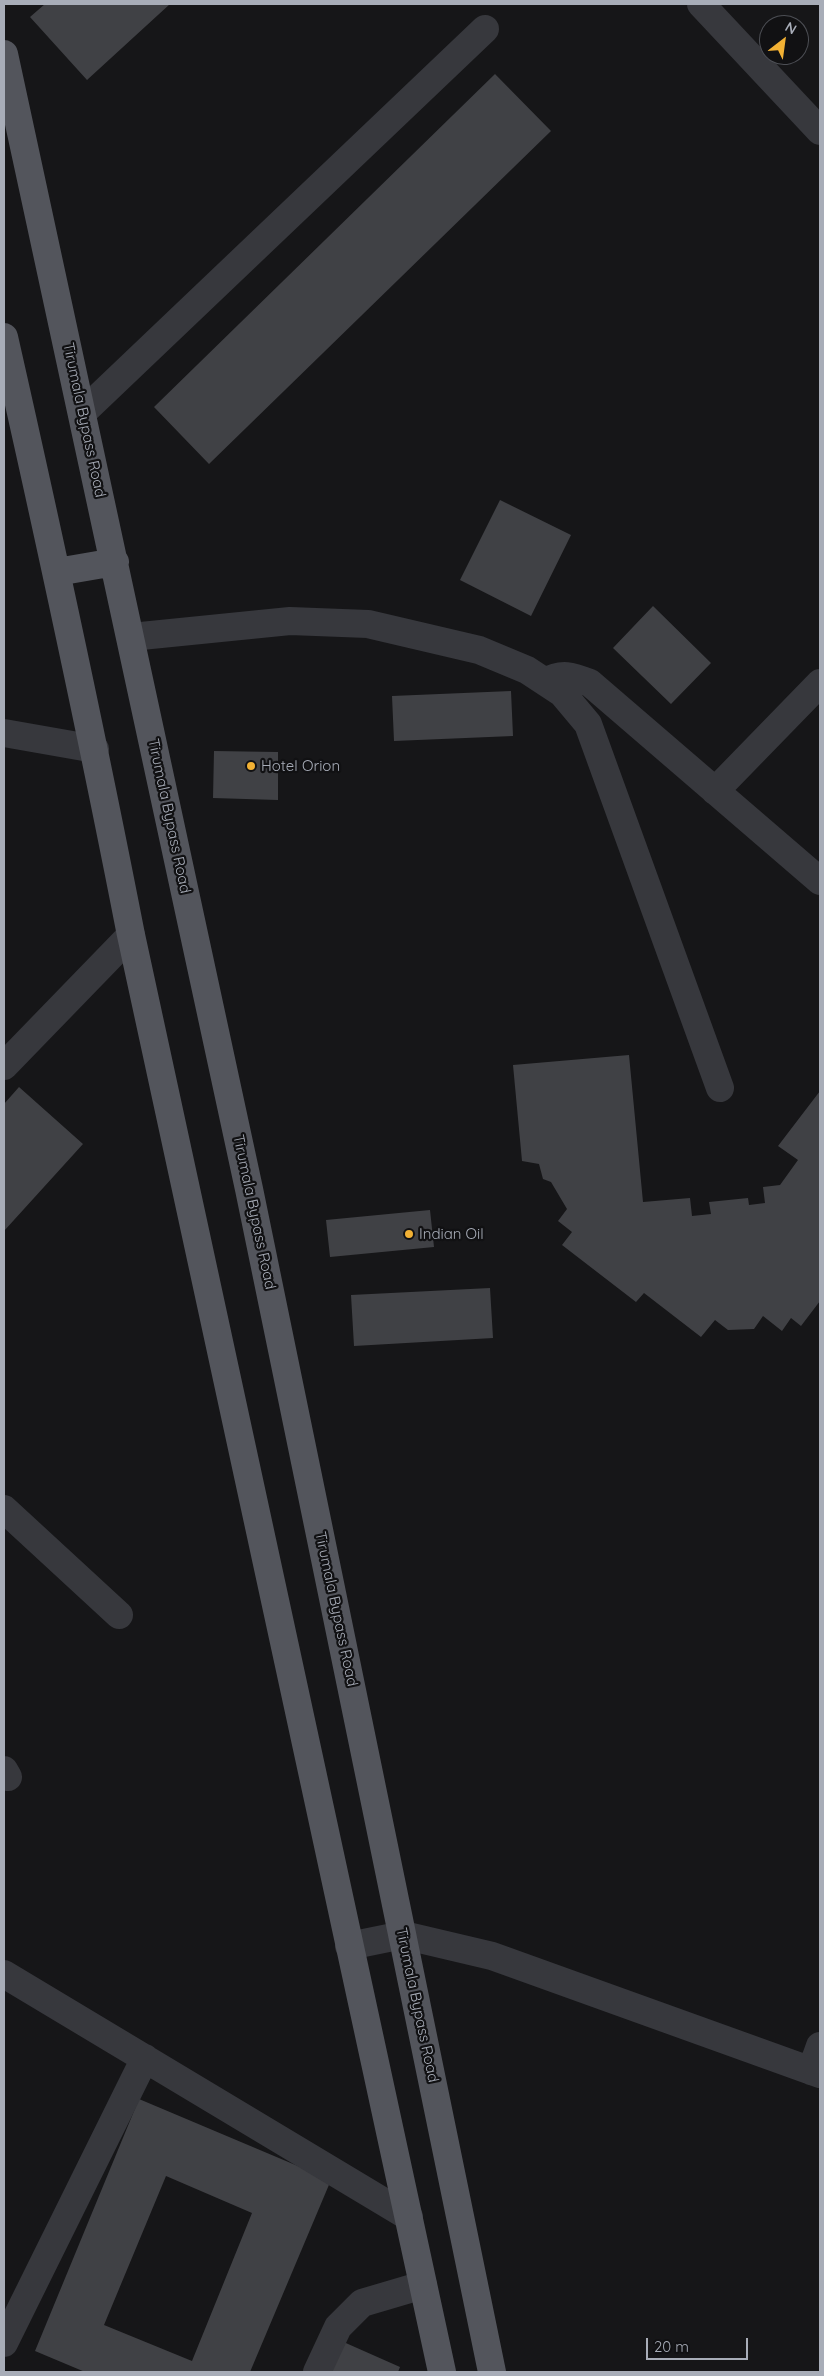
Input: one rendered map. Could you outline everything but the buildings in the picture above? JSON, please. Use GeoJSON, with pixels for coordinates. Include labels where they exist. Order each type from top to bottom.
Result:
{"type":"FeatureCollection","features":[{"type":"Feature","properties":{"kind":"main road","name":"Tirumala Bypass Road"},"geometry":{"type":"LineString","coordinates":[[4,54],[247,1179],[492,2372]]}},
{"type":"Feature","properties":{"kind":"main road"},"geometry":{"type":"LineString","coordinates":[[4,338],[57,572],[95,749],[131,936],[442,2372]]}},
{"type":"Feature","properties":{"kind":"main road"},"geometry":{"type":"LineString","coordinates":[[57,572],[115,562]]}},
{"type":"Feature","properties":{"kind":"street"},"geometry":{"type":"LineString","coordinates":[[701,4],[820,131]]}},
{"type":"Feature","properties":{"kind":"street"},"geometry":{"type":"LineString","coordinates":[[82,413],[485,29]]}},
{"type":"Feature","properties":{"kind":"street"},"geometry":{"type":"LineString","coordinates":[[131,637],[290,621],[368,624],[479,650],[527,670],[562,693],[588,724],[720,1088]]}},
{"type":"Feature","properties":{"kind":"street"},"geometry":{"type":"LineString","coordinates":[[545,682],[563,674],[590,684],[820,881]]}},
{"type":"Feature","properties":{"kind":"street"},"geometry":{"type":"LineString","coordinates":[[715,791],[820,683]]}},
{"type":"Feature","properties":{"kind":"street"},"geometry":{"type":"LineString","coordinates":[[4,733],[95,749]]}},
{"type":"Feature","properties":{"kind":"street"},"geometry":{"type":"LineString","coordinates":[[4,1066],[131,936]]}},
{"type":"Feature","properties":{"kind":"street"},"geometry":{"type":"LineString","coordinates":[[4,1509],[119,1615]]}},
{"type":"Feature","properties":{"kind":"street"},"geometry":{"type":"LineString","coordinates":[[349,1946],[403,1936],[492,1956],[817,2064]]}},
{"type":"Feature","properties":{"kind":"street"},"geometry":{"type":"LineString","coordinates":[[4,1974],[409,2218]]}},
{"type":"Feature","properties":{"kind":"street"},"geometry":{"type":"LineString","coordinates":[[4,2343],[14,2298],[145,2058]]}},
{"type":"Feature","properties":{"kind":"street"},"geometry":{"type":"LineString","coordinates":[[317,2372],[338,2327],[362,2303],[423,2285]]}},
{"type":"Feature","properties":{"kind":"place","name":"Hotel Orion"},"geometry":{"type":"Point","coordinates":[251,766]}},
{"type":"Feature","properties":{"kind":"place","name":"Indian Oil"},"geometry":{"type":"Point","coordinates":[409,1234]}}]}
